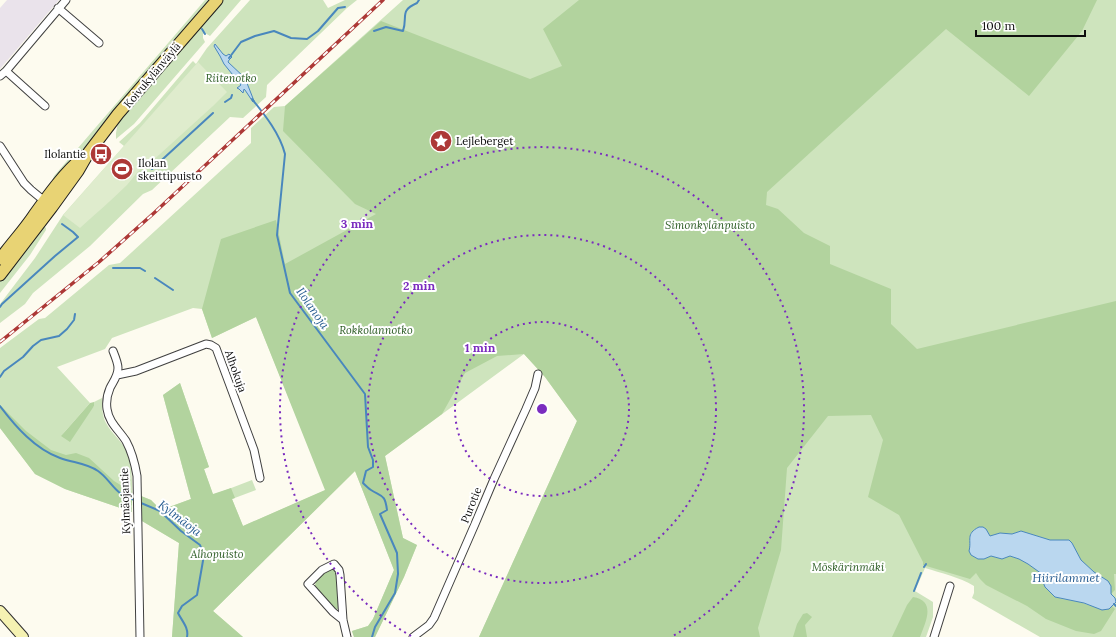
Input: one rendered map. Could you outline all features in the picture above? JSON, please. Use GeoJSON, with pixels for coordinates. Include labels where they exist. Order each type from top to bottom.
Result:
{"type":"FeatureCollection","features":[{"type":"Feature","properties":{"kind":"main road","name":"Koivukylänväylä"},"geometry":{"type":"LineString","coordinates":[[0,259],[34,216],[48,204],[78,171],[89,152],[118,114],[217,0]]}},
{"type":"Feature","properties":{"kind":"main road","name":"Koivukylänväylä"},"geometry":{"type":"LineString","coordinates":[[0,275],[48,204]]}},
{"type":"Feature","properties":{"kind":"main road"},"geometry":{"type":"LineString","coordinates":[[0,611],[23,637]]}},
{"type":"Feature","properties":{"kind":"street"},"geometry":{"type":"LineString","coordinates":[[45,106],[3,74],[66,0]]}},
{"type":"Feature","properties":{"kind":"street"},"geometry":{"type":"LineString","coordinates":[[58,8],[99,43]]}},
{"type":"Feature","properties":{"kind":"street"},"geometry":{"type":"LineString","coordinates":[[0,146],[24,183],[48,204]]}},
{"type":"Feature","properties":{"kind":"street","name":"Alhokuja"},"geometry":{"type":"LineString","coordinates":[[117,375],[136,371],[199,346],[206,344],[212,345],[216,348],[254,450],[260,478]]}},
{"type":"Feature","properties":{"kind":"street"},"geometry":{"type":"LineString","coordinates":[[113,350],[118,368],[117,375]]}},
{"type":"Feature","properties":{"kind":"street","name":"Purotie"},"geometry":{"type":"LineString","coordinates":[[414,637],[429,625],[434,618],[535,388],[538,374]]}},
{"type":"Feature","properties":{"kind":"street","name":"Kylmäojantie"},"geometry":{"type":"LineString","coordinates":[[117,375],[110,389],[107,400],[107,410],[110,420],[130,449],[137,476],[140,637]]}},
{"type":"Feature","properties":{"kind":"street"},"geometry":{"type":"LineString","coordinates":[[342,620],[308,584],[322,570],[334,564],[340,575],[342,620],[347,637]]}},
{"type":"Feature","properties":{"kind":"street"},"geometry":{"type":"LineString","coordinates":[[934,637],[950,586]]}},
{"type":"Feature","properties":{"kind":"shaded area"},"geometry":{"type":"Polygon","coordinates":[[[7,0],[59,0],[0,69],[0,8],[7,0]]]}},
{"type":"Feature","properties":{"kind":"green space"},"geometry":{"type":"Polygon","coordinates":[[[205,0],[210,0],[53,183],[52,181],[54,176],[205,0]]]}},
{"type":"Feature","properties":{"kind":"green space"},"geometry":{"type":"Polygon","coordinates":[[[223,0],[241,0],[210,36],[205,33],[203,34],[205,42],[134,124],[116,139],[118,122],[223,0]]]}},
{"type":"Feature","properties":{"kind":"green space","name":"Riitenotko"},"geometry":{"type":"Polygon","coordinates":[[[250,0],[323,0],[328,8],[345,0],[357,0],[267,85],[266,97],[243,118],[230,117],[152,190],[143,194],[90,246],[33,293],[25,304],[0,323],[0,304],[35,258],[63,215],[124,146],[119,142],[140,123],[191,63],[193,61],[196,64],[207,48],[250,0]]]}},
{"type":"Feature","properties":{"kind":"green space","name":"Simonkylänpuisto"},"geometry":{"type":"Polygon","coordinates":[[[403,0],[1116,0],[1116,637],[1040,637],[972,598],[974,586],[956,578],[925,568],[915,591],[933,602],[933,617],[926,637],[479,637],[577,421],[545,377],[524,354],[385,456],[403,538],[417,545],[404,577],[375,637],[354,637],[352,631],[368,626],[373,619],[394,570],[355,471],[213,611],[243,637],[172,637],[179,543],[142,521],[141,496],[151,500],[161,510],[191,499],[163,395],[180,383],[209,467],[204,469],[213,495],[252,480],[256,490],[232,499],[243,526],[326,490],[256,317],[212,338],[202,309],[193,308],[112,338],[105,349],[57,367],[90,403],[61,436],[94,406],[94,402],[102,398],[102,411],[108,427],[124,446],[129,458],[132,481],[132,512],[65,489],[35,474],[0,428],[0,348],[39,319],[45,318],[109,265],[120,263],[251,143],[251,128],[274,107],[285,106],[403,0]]]}},
{"type":"Feature","properties":{"kind":"green space","name":"Simonkylänpuisto"},"geometry":{"type":"Polygon","coordinates":[[[579,0],[1097,0],[1082,31],[1029,96],[946,29],[767,192],[766,205],[778,209],[804,233],[830,246],[830,264],[891,289],[891,324],[917,349],[1116,301],[1115,590],[1111,594],[1111,586],[1104,578],[1094,572],[1081,560],[1072,543],[1050,540],[1021,531],[1012,534],[1000,533],[990,536],[986,529],[975,529],[970,534],[971,555],[978,559],[984,559],[991,556],[1002,559],[1010,556],[1019,559],[1042,574],[1045,587],[1061,599],[1077,601],[1088,605],[1109,609],[1112,606],[1115,609],[1101,631],[1094,634],[1076,631],[1046,619],[1027,606],[986,585],[976,573],[970,579],[923,565],[923,562],[899,515],[868,497],[883,440],[871,415],[828,416],[787,468],[781,550],[758,628],[760,637],[479,637],[577,421],[545,377],[524,354],[497,356],[465,373],[442,414],[385,456],[403,538],[417,545],[404,577],[375,637],[354,637],[352,631],[368,626],[373,619],[394,570],[355,471],[213,611],[243,637],[172,637],[179,543],[142,521],[141,496],[151,500],[161,510],[191,499],[163,395],[180,383],[209,467],[204,469],[213,494],[231,488],[235,498],[232,499],[243,526],[325,490],[256,317],[212,338],[202,309],[221,239],[276,220],[285,264],[376,214],[355,204],[283,131],[285,106],[381,21],[530,79],[562,66],[543,29],[579,0]]]}},
{"type":"Feature","properties":{"kind":"green space","name":"Ilolan skeittipuisto"},"geometry":{"type":"Polygon","coordinates":[[[198,62],[227,92],[149,164],[139,170],[121,191],[80,228],[63,215],[198,62]]]}},
{"type":"Feature","properties":{"kind":"green space"},"geometry":{"type":"Polygon","coordinates":[[[43,225],[46,230],[30,255],[0,293],[0,280],[43,225]]]}},
{"type":"Feature","properties":{"kind":"green space"},"geometry":{"type":"Polygon","coordinates":[[[94,402],[94,406],[70,442],[61,436],[90,403],[94,402]]]}},
{"type":"Feature","properties":{"kind":"green space"},"geometry":{"type":"Polygon","coordinates":[[[0,405],[26,431],[51,450],[66,455],[76,453],[89,458],[114,481],[132,492],[132,512],[65,489],[35,474],[0,428],[0,405]]]}},
{"type":"Feature","properties":{"kind":"green space"},"geometry":{"type":"Polygon","coordinates":[[[329,570],[334,570],[337,574],[339,608],[336,610],[334,610],[315,588],[319,577],[329,570]]]}},
{"type":"Feature","properties":{"kind":"green space"},"geometry":{"type":"Polygon","coordinates":[[[913,597],[920,599],[925,603],[927,608],[926,619],[920,637],[892,637],[907,605],[913,597]]]}},
{"type":"Feature","properties":{"kind":"green space"},"geometry":{"type":"Polygon","coordinates":[[[807,613],[812,617],[805,625],[807,637],[793,637],[797,624],[803,614],[807,613]]]}},
{"type":"Feature","properties":{"kind":"water"},"geometry":{"type":"Polygon","coordinates":[[[215,44],[223,54],[226,56],[229,54],[232,57],[228,62],[245,78],[254,101],[253,102],[244,89],[243,93],[237,88],[241,85],[224,64],[214,46],[215,44]]]}},
{"type":"Feature","properties":{"kind":"water","name":"Hiirilammet"},"geometry":{"type":"Polygon","coordinates":[[[979,527],[986,529],[990,536],[1000,533],[1012,534],[1021,531],[1050,540],[1069,540],[1081,560],[1094,572],[1108,581],[1111,586],[1111,594],[1115,598],[1116,602],[1109,609],[1102,610],[1084,603],[1055,597],[1045,587],[1042,574],[1019,559],[1010,556],[1002,559],[991,556],[984,559],[978,559],[971,555],[969,551],[970,535],[979,527]]]}},
{"type":"Feature","properties":{"kind":"waterway","name":"Ilolanoja"},"geometry":{"type":"LineString","coordinates":[[374,31],[386,27],[403,31],[406,11],[419,0]]}},
{"type":"Feature","properties":{"kind":"waterway","name":"Ilolanoja"},"geometry":{"type":"LineString","coordinates":[[229,58],[241,42],[255,36],[274,31],[291,38],[307,39],[318,31],[338,8],[345,7]]}},
{"type":"Feature","properties":{"kind":"waterway"},"geometry":{"type":"LineString","coordinates":[[202,29],[205,34]]}},
{"type":"Feature","properties":{"kind":"waterway"},"geometry":{"type":"LineString","coordinates":[[225,102],[231,98],[232,95]]}},
{"type":"Feature","properties":{"kind":"waterway","name":"Ilolanoja"},"geometry":{"type":"LineString","coordinates":[[252,99],[276,132],[285,154],[277,235],[290,293],[365,394],[368,447],[373,460],[373,467],[366,471],[363,483],[384,498],[387,510],[380,514],[397,553],[398,574],[395,593],[375,627],[372,637]]}},
{"type":"Feature","properties":{"kind":"waterway"},"geometry":{"type":"LineString","coordinates":[[152,169],[213,113]]}},
{"type":"Feature","properties":{"kind":"waterway"},"geometry":{"type":"LineString","coordinates":[[0,307],[55,256],[78,237],[62,224]]}},
{"type":"Feature","properties":{"kind":"waterway"},"geometry":{"type":"LineString","coordinates":[[113,268],[140,268],[145,271]]}},
{"type":"Feature","properties":{"kind":"waterway"},"geometry":{"type":"LineString","coordinates":[[155,278],[173,290]]}},
{"type":"Feature","properties":{"kind":"waterway"},"geometry":{"type":"LineString","coordinates":[[0,377],[4,371],[23,357],[41,340],[59,336],[74,320],[75,314]]}},
{"type":"Feature","properties":{"kind":"waterway","name":"Kylmäoja"},"geometry":{"type":"LineString","coordinates":[[0,406],[19,429],[42,449],[60,458],[93,468],[104,476],[120,493],[134,500]]}},
{"type":"Feature","properties":{"kind":"waterway","name":"Kylmäoja"},"geometry":{"type":"LineString","coordinates":[[141,503],[160,511],[181,531],[200,545],[204,555],[197,595],[182,606],[178,613],[186,628],[187,637]]}},
{"type":"Feature","properties":{"kind":"waterway"},"geometry":{"type":"LineString","coordinates":[[914,591],[921,573]]}},
{"type":"Feature","properties":{"kind":"railway"},"geometry":{"type":"LineString","coordinates":[[0,342],[99,262],[154,213],[383,0]]}},
{"type":"Feature","properties":{"kind":"place","name":"Lejleberget"},"geometry":{"type":"Point","coordinates":[441,141]}},
{"type":"Feature","properties":{"kind":"place","name":"Ilolantie"},"geometry":{"type":"Point","coordinates":[101,154]}},
{"type":"Feature","properties":{"kind":"place","name":"Ilolan skeittipuisto"},"geometry":{"type":"Point","coordinates":[122,169]}},
{"type":"Feature","properties":{"kind":"park label","name":"Rokkolannotko"},"geometry":{"type":"Point","coordinates":[376,330]}},
{"type":"Feature","properties":{"kind":"park label","name":"Alhopuisto"},"geometry":{"type":"Point","coordinates":[217,554]}},
{"type":"Feature","properties":{"kind":"park label","name":"Möskärinmäki"},"geometry":{"type":"Point","coordinates":[848,567]}}]}
